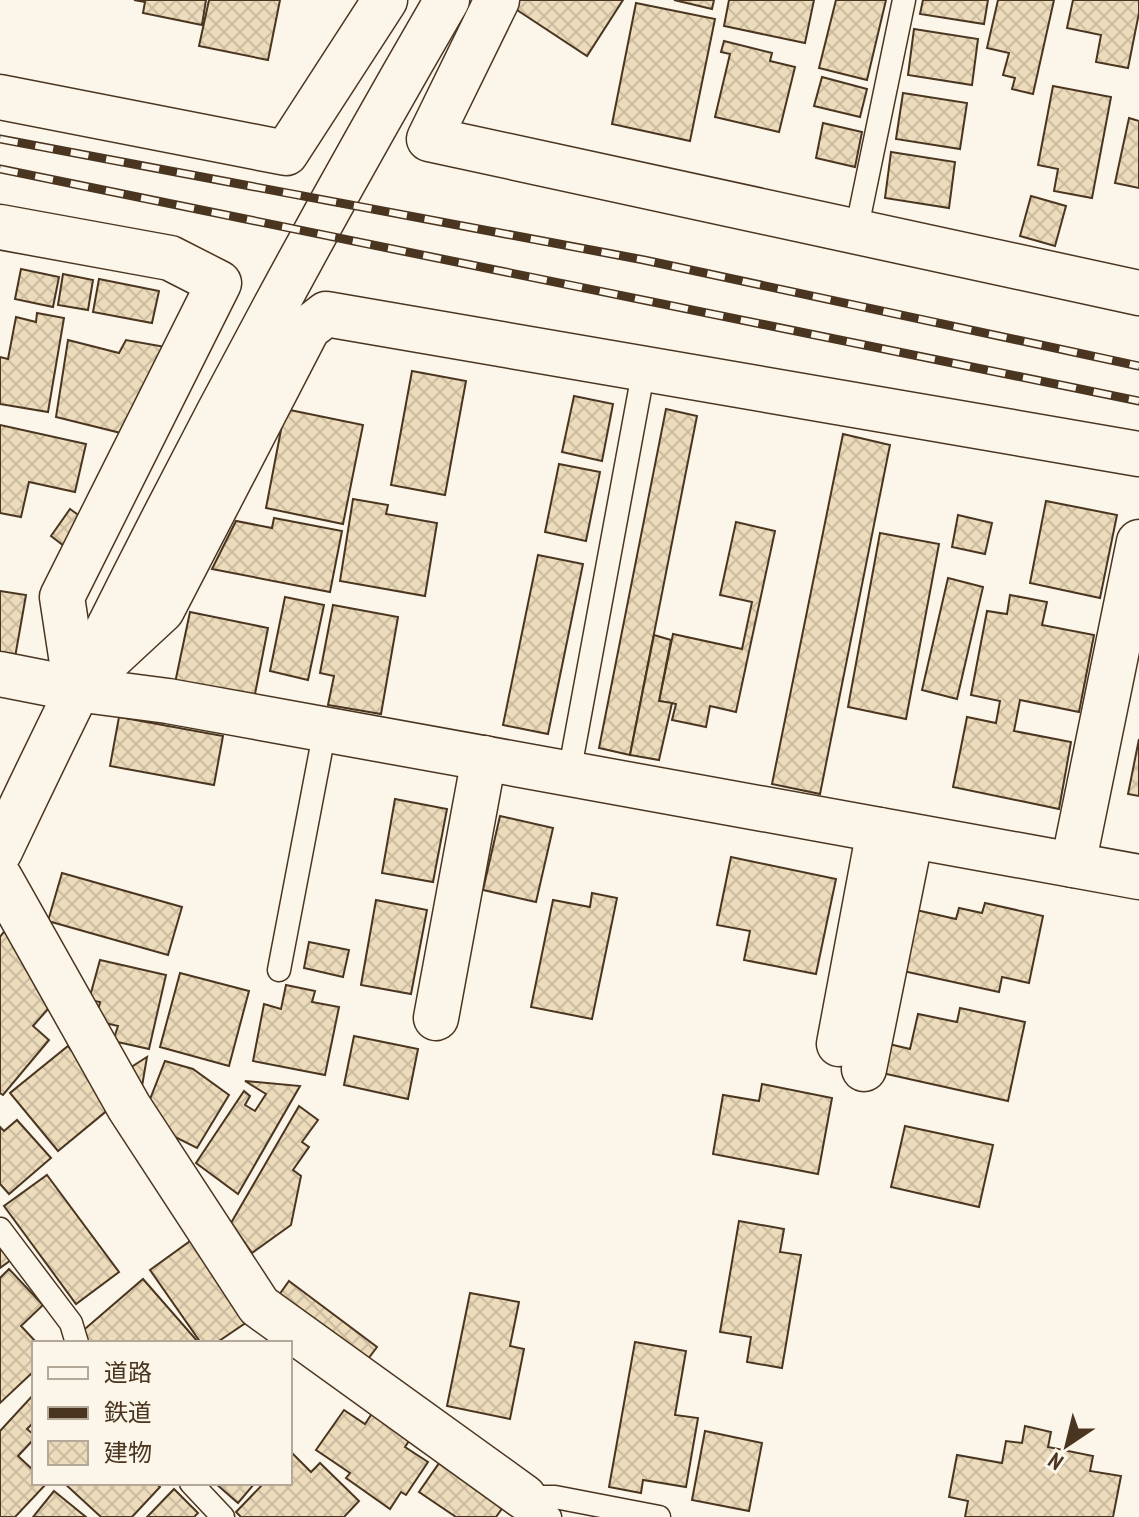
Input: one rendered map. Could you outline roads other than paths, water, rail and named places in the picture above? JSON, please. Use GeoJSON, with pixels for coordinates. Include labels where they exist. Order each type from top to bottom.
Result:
{"type":"FeatureCollection","features":[{"type":"Feature","properties":{"kind":"street"},"geometry":{"type":"LineString","coordinates":[[0,97],[286,153],[385,0]]}},
{"type":"Feature","properties":{"kind":"street"},"geometry":{"type":"LineString","coordinates":[[0,851],[76,689],[252,351],[375,123],[447,0]]}},
{"type":"Feature","properties":{"kind":"street"},"geometry":{"type":"LineString","coordinates":[[497,0],[429,139],[1139,293]]}},
{"type":"Feature","properties":{"kind":"street"},"geometry":{"type":"LineString","coordinates":[[0,227],[170,258],[219,283],[62,597],[76,689]]}},
{"type":"Feature","properties":{"kind":"street"},"geometry":{"type":"LineString","coordinates":[[76,689],[162,610],[308,328],[326,314],[1139,454]]}},
{"type":"Feature","properties":{"kind":"street"},"geometry":{"type":"LineString","coordinates":[[1073,865],[1139,542]]}},
{"type":"Feature","properties":{"kind":"street"},"geometry":{"type":"LineString","coordinates":[[0,674],[76,689],[168,701],[1139,877]]}},
{"type":"Feature","properties":{"kind":"street"},"geometry":{"type":"LineString","coordinates":[[436,1018],[484,758]]}},
{"type":"Feature","properties":{"kind":"street"},"geometry":{"type":"LineString","coordinates":[[850,1065],[895,833]]}},
{"type":"Feature","properties":{"kind":"street"},"geometry":{"type":"LineString","coordinates":[[0,878],[129,1107],[259,1306],[537,1507]]}},
{"type":"Feature","properties":{"kind":"lane"},"geometry":{"type":"LineString","coordinates":[[856,232],[904,0]]}},
{"type":"Feature","properties":{"kind":"lane"},"geometry":{"type":"LineString","coordinates":[[569,774],[644,368]]}},
{"type":"Feature","properties":{"kind":"lane"},"geometry":{"type":"LineString","coordinates":[[279,970],[325,729]]}},
{"type":"Feature","properties":{"kind":"lane"},"geometry":{"type":"LineString","coordinates":[[0,1229],[71,1323],[76,1341]]}},
{"type":"Feature","properties":{"kind":"lane"},"geometry":{"type":"LineString","coordinates":[[193,1485],[223,1517]]}},
{"type":"Feature","properties":{"kind":"lane"},"geometry":{"type":"LineString","coordinates":[[537,1507],[555,1497],[659,1517]]}},
{"type":"Feature","properties":{"kind":"railway"},"geometry":{"type":"LineString","coordinates":[[0,139],[644,260],[1139,366]]}},
{"type":"Feature","properties":{"kind":"railway"},"geometry":{"type":"LineString","coordinates":[[0,169],[1139,401]]}}]}
